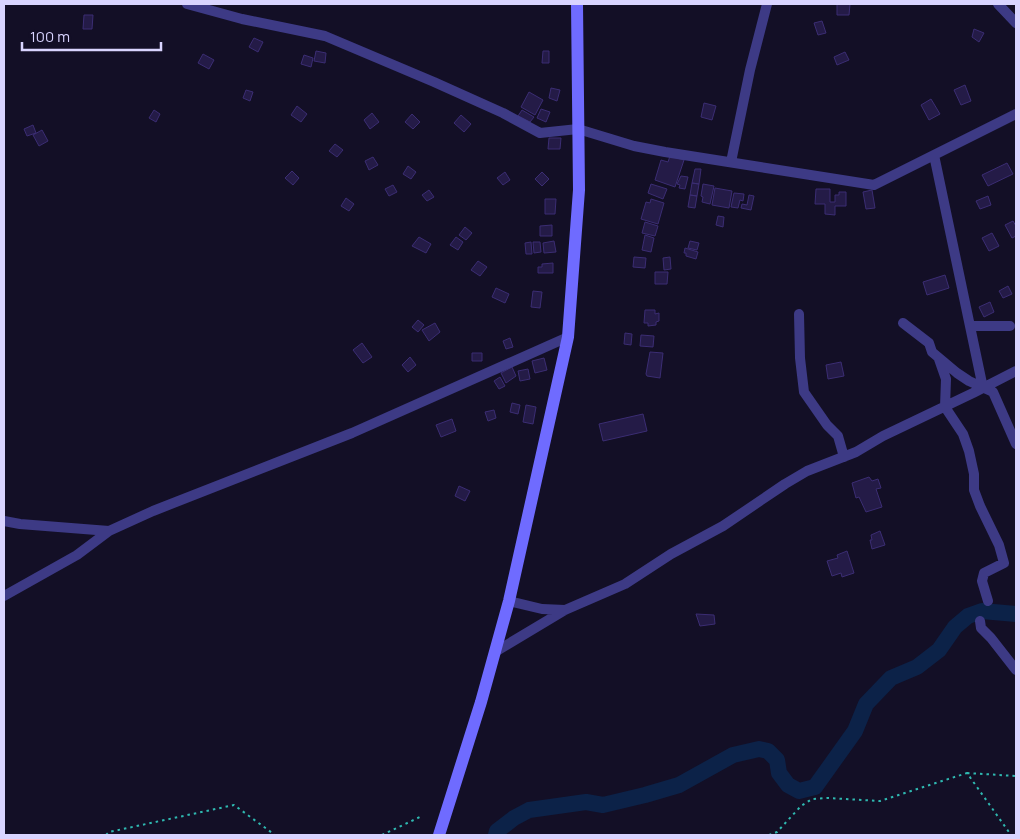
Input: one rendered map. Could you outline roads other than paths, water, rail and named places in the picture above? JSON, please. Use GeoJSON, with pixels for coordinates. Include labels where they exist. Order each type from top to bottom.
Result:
{"type":"FeatureCollection","features":[{"type":"Feature","properties":{"kind":"street"},"geometry":{"type":"LineString","coordinates":[[187,4],[242,19],[325,36],[434,82],[540,132],[578,129],[634,146],[665,152],[874,185],[1016,114]]}},
{"type":"Feature","properties":{"kind":"street"},"geometry":{"type":"LineString","coordinates":[[439,835],[509,601],[568,337],[579,190],[577,4]]}},
{"type":"Feature","properties":{"kind":"street"},"geometry":{"type":"LineString","coordinates":[[731,162],[750,70],[767,4]]}},
{"type":"Feature","properties":{"kind":"street"},"geometry":{"type":"LineString","coordinates":[[998,4],[1016,23]]}},
{"type":"Feature","properties":{"kind":"street"},"geometry":{"type":"LineString","coordinates":[[934,155],[984,388]]}},
{"type":"Feature","properties":{"kind":"street"},"geometry":{"type":"LineString","coordinates":[[799,314],[800,358],[804,392],[827,425],[838,436],[844,457]]}},
{"type":"Feature","properties":{"kind":"street"},"geometry":{"type":"LineString","coordinates":[[903,323],[929,343],[932,352],[957,373],[992,392],[1016,444]]}},
{"type":"Feature","properties":{"kind":"street"},"geometry":{"type":"LineString","coordinates":[[970,326],[1010,326]]}},
{"type":"Feature","properties":{"kind":"street"},"geometry":{"type":"LineString","coordinates":[[4,596],[77,555],[109,531],[152,511],[352,433],[568,337]]}},
{"type":"Feature","properties":{"kind":"street"},"geometry":{"type":"LineString","coordinates":[[939,359],[946,379],[944,407],[963,434],[970,451],[974,474],[974,490],[999,544],[1004,563],[984,573],[982,581],[988,601]]}},
{"type":"Feature","properties":{"kind":"street"},"geometry":{"type":"LineString","coordinates":[[495,652],[565,610],[625,584],[671,554],[723,526],[807,471],[844,457],[1016,371]]}},
{"type":"Feature","properties":{"kind":"street"},"geometry":{"type":"LineString","coordinates":[[4,521],[109,531]]}},
{"type":"Feature","properties":{"kind":"street"},"geometry":{"type":"LineString","coordinates":[[509,601],[542,608],[565,610]]}},
{"type":"Feature","properties":{"kind":"street"},"geometry":{"type":"LineString","coordinates":[[980,621],[980,628],[992,638],[1016,670]]}},
{"type":"Feature","properties":{"kind":"waterway"},"geometry":{"type":"LineString","coordinates":[[496,835],[497,831],[514,818],[529,810],[586,802],[603,805],[645,795],[679,785],[733,755],[759,749],[768,751],[777,760],[779,773],[788,785],[799,791],[815,787],[855,731],[866,704],[891,678],[917,667],[939,650],[955,627],[968,616],[982,611],[1016,614]]}}]}
